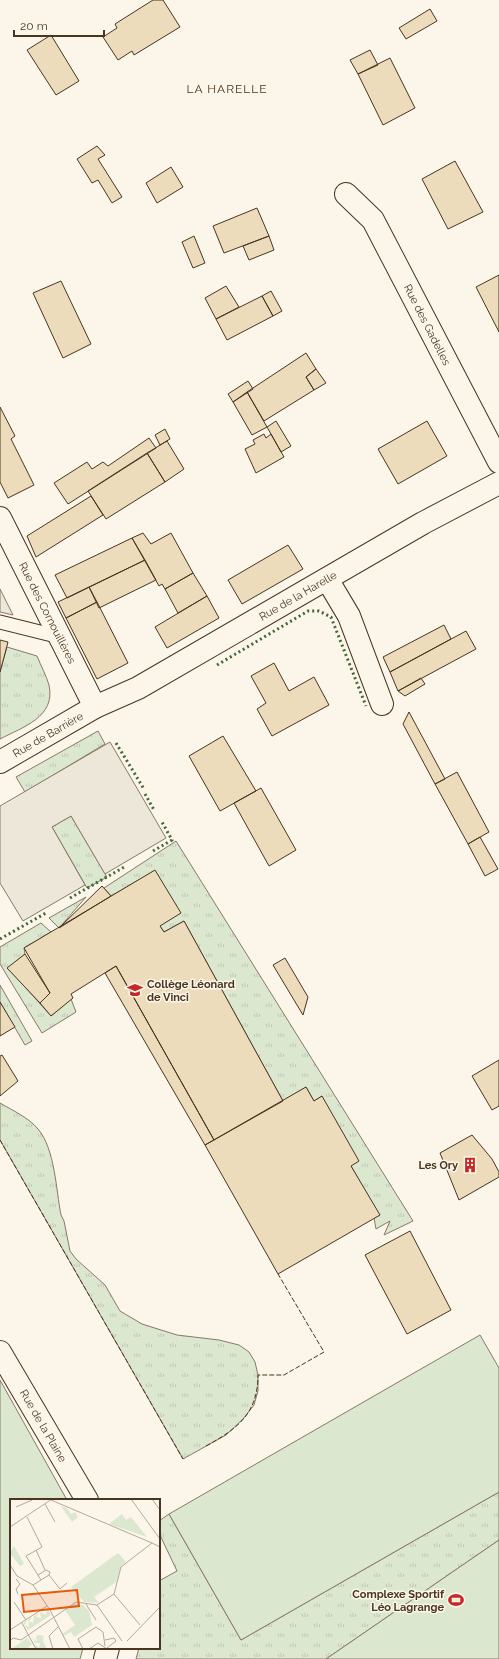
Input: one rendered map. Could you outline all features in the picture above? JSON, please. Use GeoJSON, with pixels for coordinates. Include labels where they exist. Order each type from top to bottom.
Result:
{"type":"FeatureCollection","features":[{"type":"Feature","properties":{"kind":"street","name":"Rue des Gadelles"},"geometry":{"type":"LineString","coordinates":[[346,194],[373,220],[499,462]]}},
{"type":"Feature","properties":{"kind":"street","name":"Rue de la Harelle"},"geometry":{"type":"LineString","coordinates":[[95,707],[138,688],[423,523],[499,483]]}},
{"type":"Feature","properties":{"kind":"street","name":"Rue des Cornouillères"},"geometry":{"type":"LineString","coordinates":[[0,518],[95,707]]}},
{"type":"Feature","properties":{"kind":"street"},"geometry":{"type":"LineString","coordinates":[[327,579],[349,616],[382,704]]}},
{"type":"Feature","properties":{"kind":"street","name":"Rue de Barrière"},"geometry":{"type":"LineString","coordinates":[[0,762],[95,707]]}},
{"type":"Feature","properties":{"kind":"street","name":"Rue de la Plaine"},"geometry":{"type":"LineString","coordinates":[[0,1352],[86,1499]]}},
{"type":"Feature","properties":{"kind":"street"},"geometry":{"type":"LineString","coordinates":[[105,1659],[108,1649]]}},
{"type":"Feature","properties":{"kind":"lane"},"geometry":{"type":"LineString","coordinates":[[0,622],[60,637]]}},
{"type":"Feature","properties":{"kind":"green space"},"geometry":{"type":"Polygon","coordinates":[[[7,647],[37,656],[49,685],[50,696],[48,705],[36,720],[0,739],[0,672],[7,647]]]}},
{"type":"Feature","properties":{"kind":"green space"},"geometry":{"type":"Polygon","coordinates":[[[98,731],[105,744],[25,792],[16,777],[98,731]]]}},
{"type":"Feature","properties":{"kind":"green space"},"geometry":{"type":"Polygon","coordinates":[[[71,816],[107,877],[87,888],[52,827],[71,816]]]}},
{"type":"Feature","properties":{"kind":"green space"},"geometry":{"type":"Polygon","coordinates":[[[176,841],[413,1221],[384,1235],[390,1221],[376,1229],[374,1218],[379,1215],[351,1166],[322,1096],[314,1101],[306,1087],[283,1101],[184,921],[164,932],[160,926],[154,871],[111,896],[104,888],[176,841]]]}},
{"type":"Feature","properties":{"kind":"green space"},"geometry":{"type":"Polygon","coordinates":[[[86,897],[59,928],[49,918],[86,897]]]}},
{"type":"Feature","properties":{"kind":"green space"},"geometry":{"type":"Polygon","coordinates":[[[41,923],[51,932],[24,948],[25,954],[8,968],[51,1016],[71,999],[76,1012],[42,1033],[0,964],[0,947],[41,923]]]}},
{"type":"Feature","properties":{"kind":"green space"},"geometry":{"type":"Polygon","coordinates":[[[0,985],[32,1041],[25,1045],[0,1002],[0,985]]]}},
{"type":"Feature","properties":{"kind":"green space"},"geometry":{"type":"Polygon","coordinates":[[[0,1103],[30,1121],[44,1137],[54,1170],[61,1215],[64,1221],[70,1251],[76,1259],[105,1285],[120,1311],[142,1324],[177,1335],[219,1340],[239,1345],[249,1352],[255,1362],[258,1375],[258,1391],[254,1405],[243,1419],[226,1435],[183,1459],[0,1140],[0,1103]]]}},
{"type":"Feature","properties":{"kind":"green space"},"geometry":{"type":"Polygon","coordinates":[[[480,1335],[499,1368],[499,1492],[241,1640],[169,1514],[480,1335]]]}},
{"type":"Feature","properties":{"kind":"green space"},"geometry":{"type":"Polygon","coordinates":[[[0,1380],[66,1499],[10,1499],[10,1649],[83,1649],[80,1659],[0,1659],[0,1380]]]}},
{"type":"Feature","properties":{"kind":"green space"},"geometry":{"type":"Polygon","coordinates":[[[499,1492],[499,1540],[326,1659],[136,1659],[139,1649],[160,1649],[160,1580],[177,1571],[160,1535],[160,1520],[169,1514],[241,1640],[499,1492]]]}},
{"type":"Feature","properties":{"kind":"green space","name":"Complexe Sportif Léo Lagrange"},"geometry":{"type":"Polygon","coordinates":[[[499,1540],[499,1659],[326,1659],[499,1540]]]}},
{"type":"Feature","properties":{"kind":"shaded area"},"geometry":{"type":"Polygon","coordinates":[[[0,589],[13,615],[0,612],[0,589]]]}},
{"type":"Feature","properties":{"kind":"shaded area"},"geometry":{"type":"Polygon","coordinates":[[[110,742],[166,838],[105,874],[71,816],[52,827],[85,885],[23,921],[0,883],[0,806],[110,742]]]}},
{"type":"Feature","properties":{"kind":"building"},"geometry":{"type":"Polygon","coordinates":[[[153,0],[163,0],[180,27],[134,55],[132,51],[118,60],[103,37],[117,28],[115,24],[153,0]]]}},
{"type":"Feature","properties":{"kind":"building"},"geometry":{"type":"Polygon","coordinates":[[[430,9],[437,21],[406,39],[399,28],[430,9]]]}},
{"type":"Feature","properties":{"kind":"building"},"geometry":{"type":"Polygon","coordinates":[[[51,35],[79,81],[56,95],[27,50],[51,35]]]}},
{"type":"Feature","properties":{"kind":"building"},"geometry":{"type":"Polygon","coordinates":[[[370,50],[378,65],[358,74],[350,60],[370,50]]]}},
{"type":"Feature","properties":{"kind":"building"},"geometry":{"type":"Polygon","coordinates":[[[390,58],[415,108],[383,125],[358,74],[390,58]]]}},
{"type":"Feature","properties":{"kind":"building"},"geometry":{"type":"Polygon","coordinates":[[[97,146],[105,155],[98,159],[122,197],[112,203],[98,180],[92,183],[77,159],[97,146]]]}},
{"type":"Feature","properties":{"kind":"building"},"geometry":{"type":"Polygon","coordinates":[[[455,161],[483,212],[448,229],[422,179],[455,161]]]}},
{"type":"Feature","properties":{"kind":"building"},"geometry":{"type":"Polygon","coordinates":[[[171,167],[183,187],[157,203],[146,183],[171,167]]]}},
{"type":"Feature","properties":{"kind":"building"},"geometry":{"type":"Polygon","coordinates":[[[257,208],[269,236],[224,253],[213,226],[257,208]]]}},
{"type":"Feature","properties":{"kind":"building"},"geometry":{"type":"Polygon","coordinates":[[[194,236],[205,263],[193,268],[182,242],[194,236]]]}},
{"type":"Feature","properties":{"kind":"building"},"geometry":{"type":"Polygon","coordinates":[[[269,236],[274,250],[249,260],[243,246],[269,236]]]}},
{"type":"Feature","properties":{"kind":"building"},"geometry":{"type":"Polygon","coordinates":[[[499,275],[499,332],[476,287],[499,275]]]}},
{"type":"Feature","properties":{"kind":"building"},"geometry":{"type":"Polygon","coordinates":[[[61,281],[91,344],[63,358],[33,293],[61,281]]]}},
{"type":"Feature","properties":{"kind":"building"},"geometry":{"type":"Polygon","coordinates":[[[226,286],[239,307],[216,319],[205,298],[226,286]]]}},
{"type":"Feature","properties":{"kind":"building"},"geometry":{"type":"Polygon","coordinates":[[[271,291],[282,311],[273,316],[262,296],[271,291]]]}},
{"type":"Feature","properties":{"kind":"building"},"geometry":{"type":"Polygon","coordinates":[[[262,296],[273,316],[227,340],[216,319],[262,296]]]}},
{"type":"Feature","properties":{"kind":"building"},"geometry":{"type":"Polygon","coordinates":[[[306,353],[316,369],[306,377],[314,390],[264,421],[247,392],[306,353]]]}},
{"type":"Feature","properties":{"kind":"building"},"geometry":{"type":"Polygon","coordinates":[[[316,369],[326,383],[314,390],[306,377],[316,369]]]}},
{"type":"Feature","properties":{"kind":"building"},"geometry":{"type":"Polygon","coordinates":[[[248,381],[253,389],[233,402],[228,394],[248,381]]]}},
{"type":"Feature","properties":{"kind":"building"},"geometry":{"type":"Polygon","coordinates":[[[247,392],[267,427],[252,435],[233,402],[247,392]]]}},
{"type":"Feature","properties":{"kind":"building"},"geometry":{"type":"Polygon","coordinates":[[[0,407],[15,436],[11,439],[34,485],[8,498],[0,482],[0,407]]]}},
{"type":"Feature","properties":{"kind":"building"},"geometry":{"type":"Polygon","coordinates":[[[276,421],[291,446],[281,452],[267,427],[276,421]]]}},
{"type":"Feature","properties":{"kind":"building"},"geometry":{"type":"Polygon","coordinates":[[[427,421],[447,456],[398,484],[378,449],[427,421]]]}},
{"type":"Feature","properties":{"kind":"building"},"geometry":{"type":"Polygon","coordinates":[[[165,429],[170,439],[160,445],[155,435],[165,429]]]}},
{"type":"Feature","properties":{"kind":"building"},"geometry":{"type":"Polygon","coordinates":[[[264,434],[266,438],[271,434],[284,457],[256,473],[245,449],[255,444],[253,440],[264,434]]]}},
{"type":"Feature","properties":{"kind":"building"},"geometry":{"type":"Polygon","coordinates":[[[149,438],[156,448],[68,504],[54,483],[87,462],[92,469],[103,462],[108,466],[149,438]]]}},
{"type":"Feature","properties":{"kind":"building"},"geometry":{"type":"Polygon","coordinates":[[[167,441],[184,469],[165,482],[147,453],[167,441]]]}},
{"type":"Feature","properties":{"kind":"building"},"geometry":{"type":"Polygon","coordinates":[[[147,453],[165,482],[106,519],[88,491],[147,453]]]}},
{"type":"Feature","properties":{"kind":"building"},"geometry":{"type":"Polygon","coordinates":[[[91,496],[103,515],[36,557],[27,536],[91,496]]]}},
{"type":"Feature","properties":{"kind":"building"},"geometry":{"type":"Polygon","coordinates":[[[143,533],[151,544],[171,533],[193,573],[165,589],[162,584],[159,586],[132,538],[143,533]]]}},
{"type":"Feature","properties":{"kind":"building"},"geometry":{"type":"Polygon","coordinates":[[[132,538],[145,560],[67,598],[55,575],[132,538]]]}},
{"type":"Feature","properties":{"kind":"building"},"geometry":{"type":"Polygon","coordinates":[[[288,545],[303,569],[242,604],[228,580],[288,545]]]}},
{"type":"Feature","properties":{"kind":"building"},"geometry":{"type":"Polygon","coordinates":[[[145,560],[156,580],[99,608],[89,587],[145,560]]]}},
{"type":"Feature","properties":{"kind":"building"},"geometry":{"type":"Polygon","coordinates":[[[193,573],[207,596],[178,613],[165,589],[193,573]]]}},
{"type":"Feature","properties":{"kind":"building"},"geometry":{"type":"Polygon","coordinates":[[[89,587],[97,602],[66,618],[58,602],[89,587]]]}},
{"type":"Feature","properties":{"kind":"building"},"geometry":{"type":"Polygon","coordinates":[[[207,596],[219,618],[167,648],[155,627],[207,596]]]}},
{"type":"Feature","properties":{"kind":"building"},"geometry":{"type":"Polygon","coordinates":[[[97,602],[128,663],[97,679],[66,618],[97,602]]]}},
{"type":"Feature","properties":{"kind":"building"},"geometry":{"type":"Polygon","coordinates":[[[444,625],[451,639],[390,672],[383,657],[444,625]]]}},
{"type":"Feature","properties":{"kind":"building"},"geometry":{"type":"Polygon","coordinates":[[[466,631],[476,649],[398,691],[390,672],[466,631]]]}},
{"type":"Feature","properties":{"kind":"building"},"geometry":{"type":"Polygon","coordinates":[[[0,640],[8,642],[0,672],[0,640]]]}},
{"type":"Feature","properties":{"kind":"building"},"geometry":{"type":"Polygon","coordinates":[[[274,663],[289,691],[314,677],[329,705],[272,736],[257,709],[266,703],[251,676],[274,663]]]}},
{"type":"Feature","properties":{"kind":"building"},"geometry":{"type":"Polygon","coordinates":[[[421,678],[425,684],[405,696],[398,691],[421,678]]]}},
{"type":"Feature","properties":{"kind":"building"},"geometry":{"type":"Polygon","coordinates":[[[409,712],[445,779],[435,784],[403,724],[409,712]]]}},
{"type":"Feature","properties":{"kind":"building"},"geometry":{"type":"Polygon","coordinates":[[[223,736],[256,791],[220,811],[189,756],[223,736]]]}},
{"type":"Feature","properties":{"kind":"building"},"geometry":{"type":"Polygon","coordinates":[[[457,772],[489,832],[468,844],[435,784],[457,772]]]}},
{"type":"Feature","properties":{"kind":"building"},"geometry":{"type":"Polygon","coordinates":[[[261,788],[296,850],[269,866],[234,803],[261,788]]]}},
{"type":"Feature","properties":{"kind":"building"},"geometry":{"type":"Polygon","coordinates":[[[480,837],[498,869],[485,876],[468,844],[480,837]]]}},
{"type":"Feature","properties":{"kind":"building"},"geometry":{"type":"Polygon","coordinates":[[[155,870],[181,913],[160,926],[164,932],[184,921],[283,1101],[214,1140],[116,966],[71,994],[73,998],[51,1016],[40,1003],[50,993],[24,948],[155,870]]]}},
{"type":"Feature","properties":{"kind":"building"},"geometry":{"type":"Polygon","coordinates":[[[102,886],[111,896],[59,928],[102,886]]]}},
{"type":"Feature","properties":{"kind":"building"},"geometry":{"type":"Polygon","coordinates":[[[25,954],[50,993],[40,1003],[7,968],[25,954]]]}},
{"type":"Feature","properties":{"kind":"building"},"geometry":{"type":"Polygon","coordinates":[[[285,958],[308,997],[303,1015],[273,965],[285,958]]]}},
{"type":"Feature","properties":{"kind":"building"},"geometry":{"type":"Polygon","coordinates":[[[116,966],[214,1140],[205,1145],[105,973],[116,966]]]}},
{"type":"Feature","properties":{"kind":"building"},"geometry":{"type":"Polygon","coordinates":[[[0,1002],[15,1027],[0,1036],[0,1002]]]}},
{"type":"Feature","properties":{"kind":"building"},"geometry":{"type":"Polygon","coordinates":[[[2,1055],[18,1081],[0,1096],[0,1056],[2,1055]]]}},
{"type":"Feature","properties":{"kind":"building"},"geometry":{"type":"Polygon","coordinates":[[[499,1060],[499,1106],[492,1110],[472,1076],[499,1060]]]}},
{"type":"Feature","properties":{"kind":"building"},"geometry":{"type":"Polygon","coordinates":[[[306,1087],[314,1101],[322,1096],[359,1161],[351,1166],[380,1215],[278,1274],[205,1145],[306,1087]]]}},
{"type":"Feature","properties":{"kind":"building","name":"Les Ory"},"geometry":{"type":"Polygon","coordinates":[[[472,1135],[492,1159],[499,1172],[499,1177],[459,1200],[440,1153],[472,1135]]]}},
{"type":"Feature","properties":{"kind":"building"},"geometry":{"type":"Polygon","coordinates":[[[410,1231],[451,1310],[407,1334],[365,1255],[410,1231]]]}},
{"type":"Feature","properties":{"kind":"hedge"},"geometry":{"type":"LineString","coordinates":[[217,665],[308,611],[319,611],[331,617],[366,706]]}},
{"type":"Feature","properties":{"kind":"hedge"},"geometry":{"type":"LineString","coordinates":[[116,743],[144,789]]}},
{"type":"Feature","properties":{"kind":"hedge"},"geometry":{"type":"LineString","coordinates":[[145,794],[154,810]]}},
{"type":"Feature","properties":{"kind":"hedge"},"geometry":{"type":"LineString","coordinates":[[153,851],[172,840],[162,822]]}},
{"type":"Feature","properties":{"kind":"hedge"},"geometry":{"type":"LineString","coordinates":[[70,898],[126,866]]}},
{"type":"Feature","properties":{"kind":"hedge"},"geometry":{"type":"LineString","coordinates":[[0,939],[46,913]]}},
{"type":"Feature","properties":{"kind":"fence"},"geometry":{"type":"LineString","coordinates":[[0,1140],[183,1459]]}},
{"type":"Feature","properties":{"kind":"fence"},"geometry":{"type":"LineString","coordinates":[[206,1446],[227,1433],[244,1419],[254,1400],[257,1389],[258,1375],[284,1375],[324,1352],[278,1274]]}},
{"type":"Feature","properties":{"kind":"place","name":"Collège Léonard de Vinci"},"geometry":{"type":"Point","coordinates":[135,990]}},
{"type":"Feature","properties":{"kind":"place","name":"Les Ory"},"geometry":{"type":"Point","coordinates":[470,1165]}},
{"type":"Feature","properties":{"kind":"place","name":"Complexe Sportif Léo Lagrange"},"geometry":{"type":"Point","coordinates":[456,1600]}},
{"type":"Feature","properties":{"kind":"district","name":"LA HARELLE"},"geometry":{"type":"Point","coordinates":[227,89]}}]}
